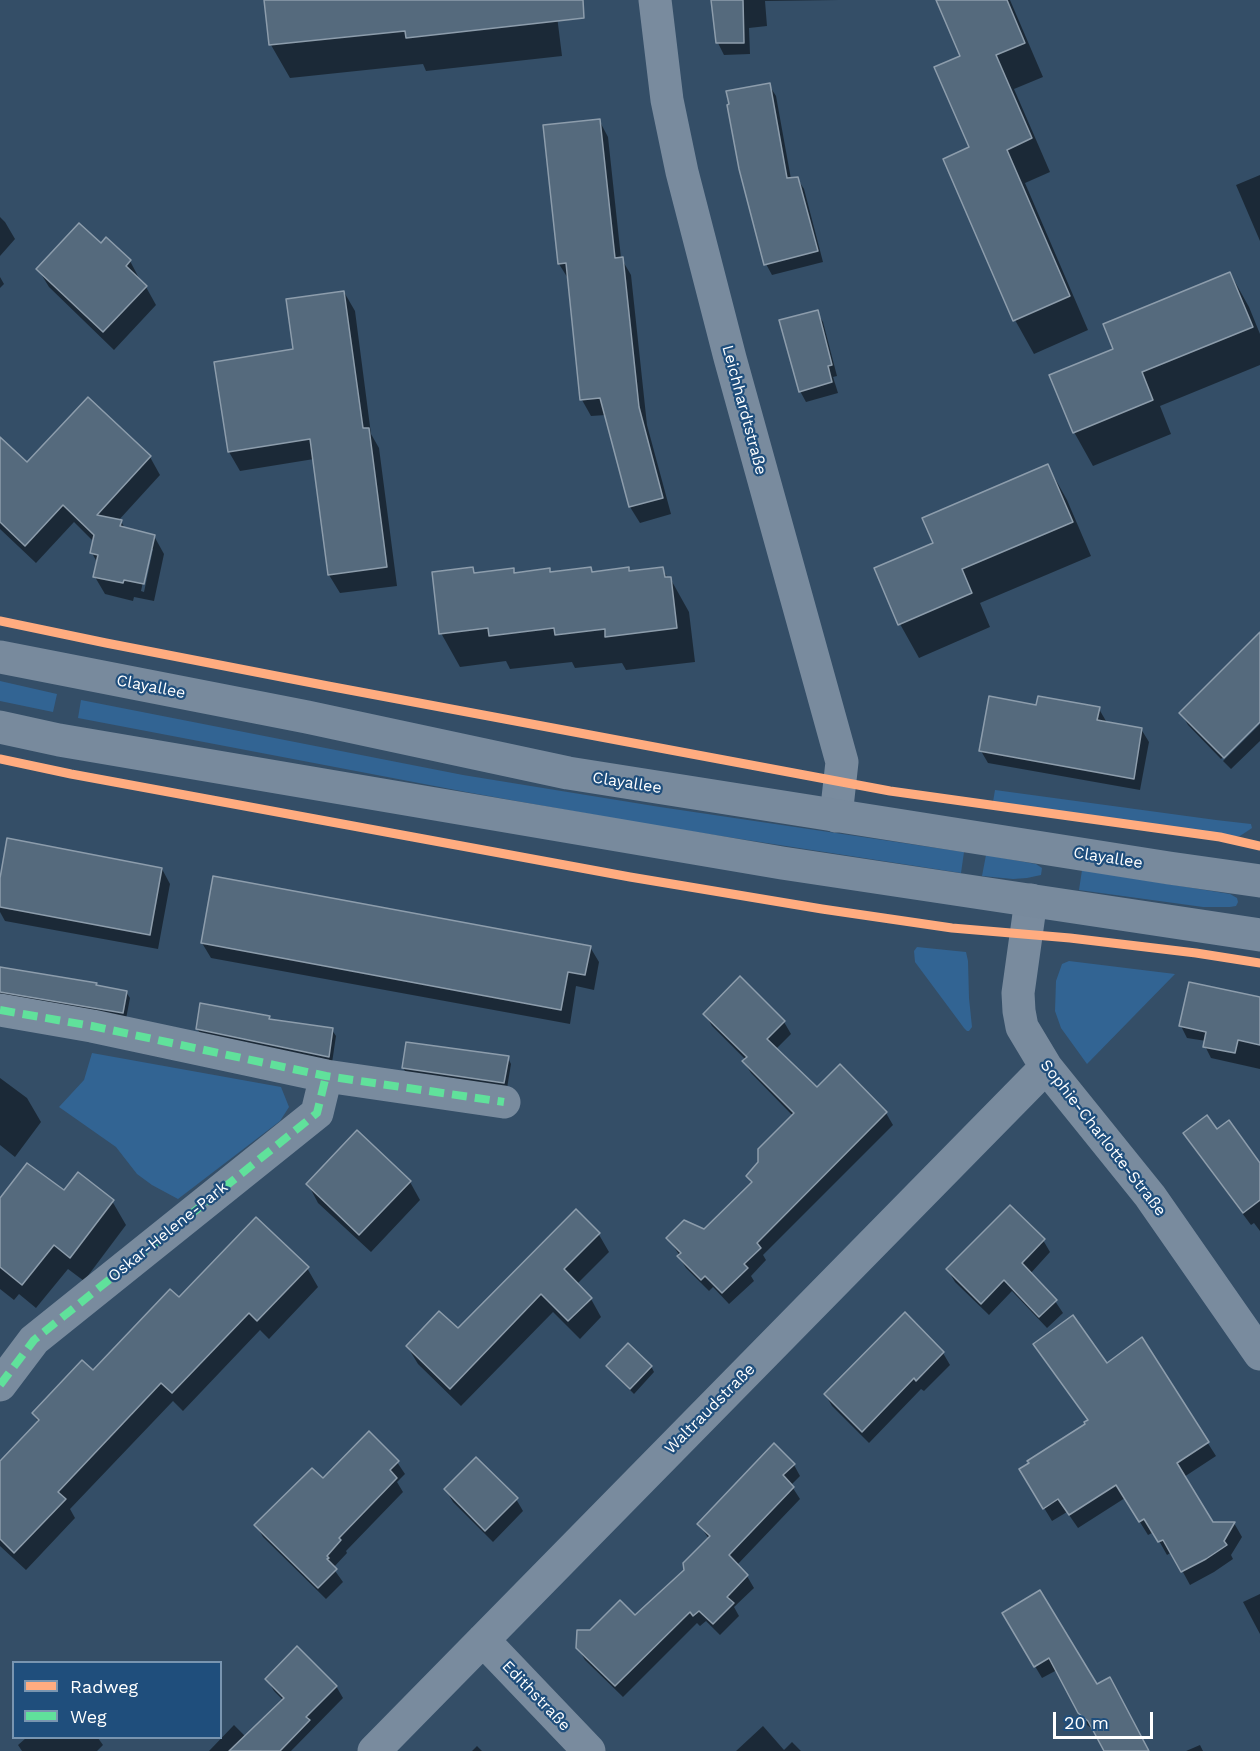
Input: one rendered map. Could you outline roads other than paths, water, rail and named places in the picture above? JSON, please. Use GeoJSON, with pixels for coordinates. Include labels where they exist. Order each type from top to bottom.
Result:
{"type":"FeatureCollection","features":[{"type":"Feature","properties":{"kind":"main road","name":"Clayallee"},"geometry":{"type":"LineString","coordinates":[[0,657],[307,717],[568,774],[1260,881]]}},
{"type":"Feature","properties":{"kind":"main road"},"geometry":{"type":"LineString","coordinates":[[0,727],[59,740],[782,863],[1260,935]]}},
{"type":"Feature","properties":{"kind":"street","name":"Leichhardtstraße"},"geometry":{"type":"LineString","coordinates":[[655,0],[667,100],[682,172],[730,358],[842,762],[836,816]]}},
{"type":"Feature","properties":{"kind":"street","name":"Sophie-Charlotte-Straße"},"geometry":{"type":"LineString","coordinates":[[1031,900],[1018,993],[1022,1027],[1046,1067],[1150,1196],[1260,1354]]}},
{"type":"Feature","properties":{"kind":"street"},"geometry":{"type":"LineString","coordinates":[[0,1010],[92,1026],[326,1076],[504,1102]]}},
{"type":"Feature","properties":{"kind":"street","name":"Waltraudstraße"},"geometry":{"type":"LineString","coordinates":[[374,1751],[1046,1067]]}},
{"type":"Feature","properties":{"kind":"street","name":"Oskar-Helene-Park"},"geometry":{"type":"LineString","coordinates":[[0,1384],[34,1340],[317,1113],[326,1076]]}},
{"type":"Feature","properties":{"kind":"street","name":"Edithstraße"},"geometry":{"type":"LineString","coordinates":[[483,1640],[589,1751]]}}]}
